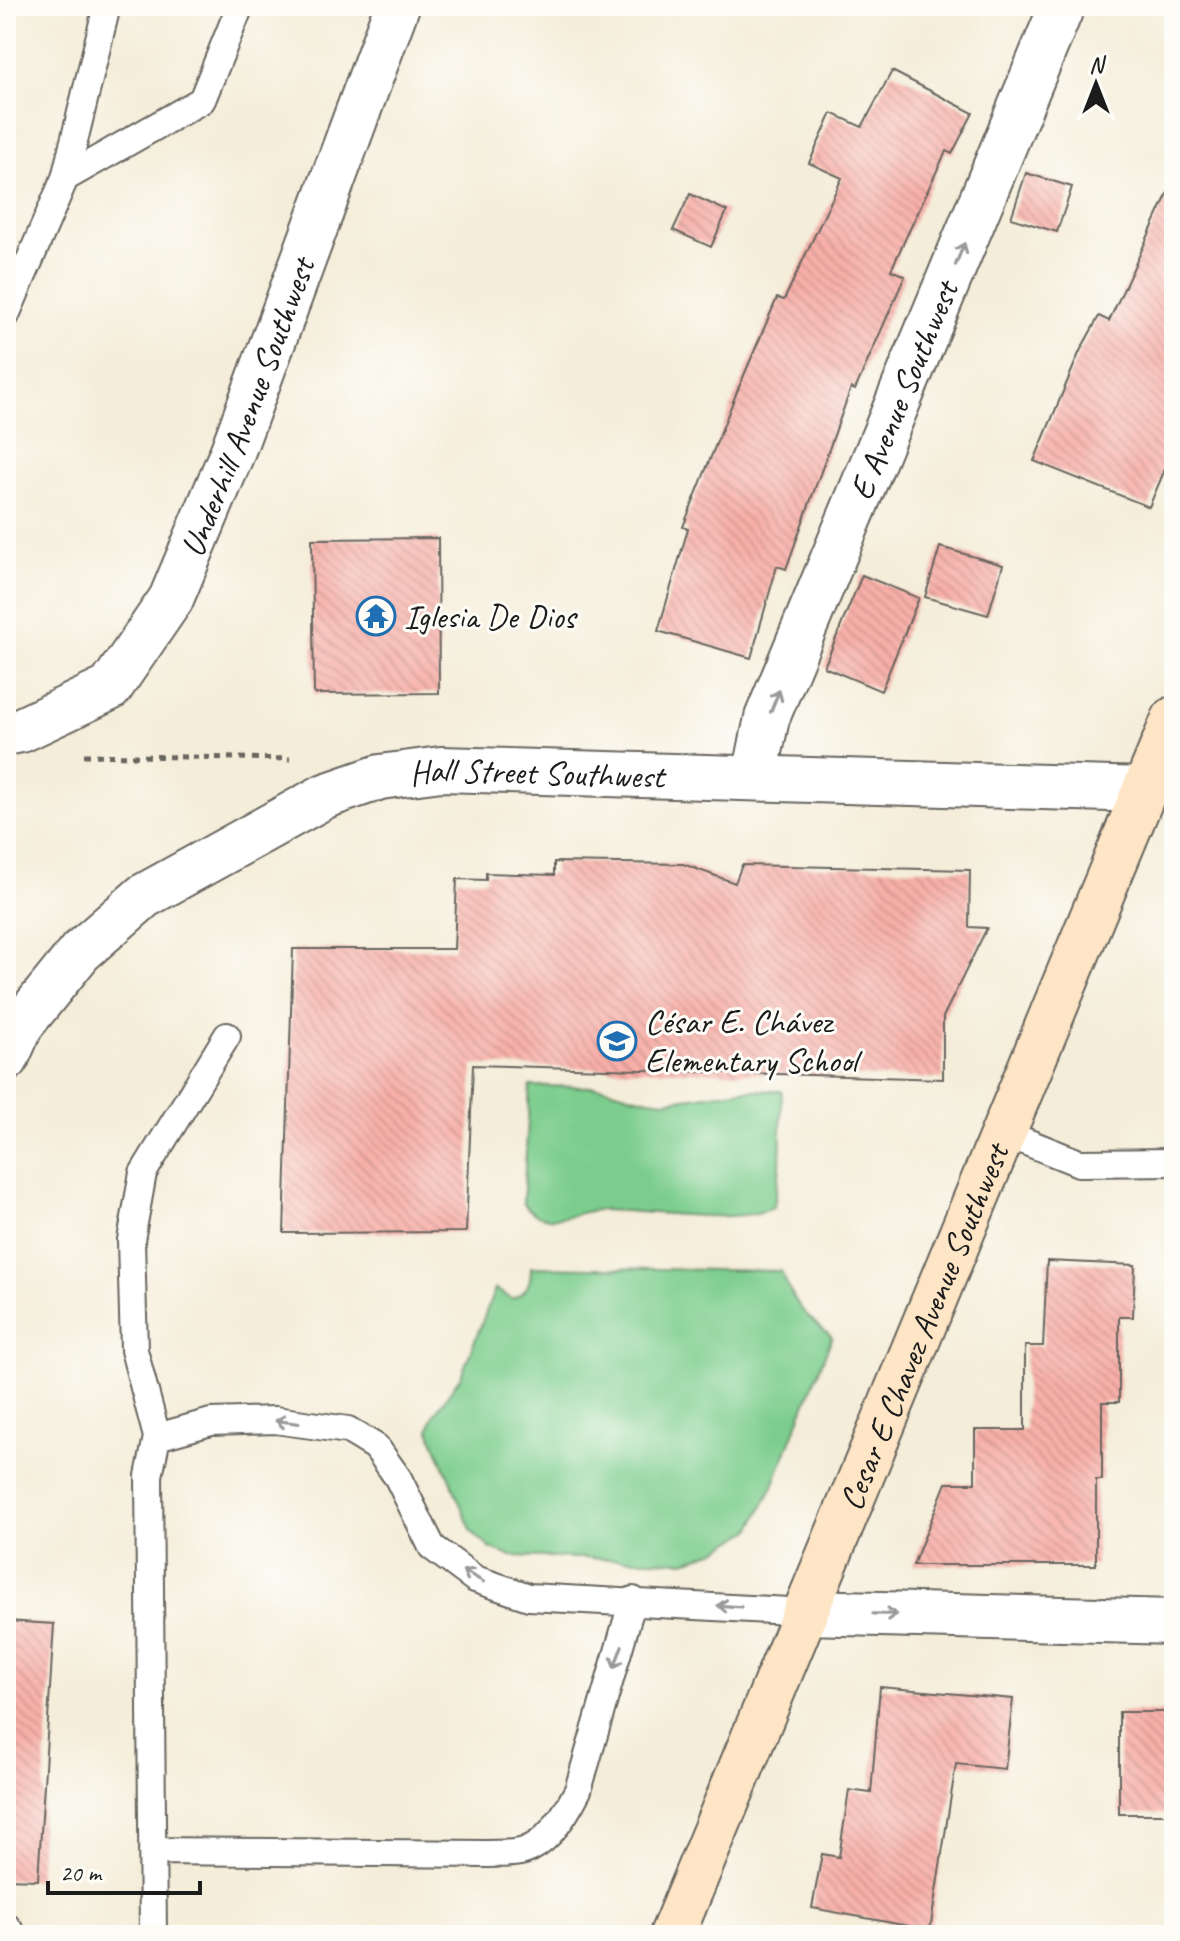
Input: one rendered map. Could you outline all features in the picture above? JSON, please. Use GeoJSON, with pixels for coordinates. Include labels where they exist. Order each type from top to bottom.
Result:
{"type":"FeatureCollection","features":[{"type":"Feature","properties":{"kind":"main road","name":"Cesar E Chavez Avenue Southwest"},"geometry":{"type":"LineString","coordinates":[[672,1935],[1004,1133],[1160,790],[1174,719]]}},
{"type":"Feature","properties":{"kind":"street","name":"Underhill Avenue Southwest"},"geometry":{"type":"LineString","coordinates":[[6,733],[21,730],[110,688],[171,599],[232,453],[397,6]]}},
{"type":"Feature","properties":{"kind":"street","name":"E Avenue Southwest"},"geometry":{"type":"LineString","coordinates":[[755,776],[767,718],[1062,6]]}},
{"type":"Feature","properties":{"kind":"street","name":"Hall Street Southwest"},"geometry":{"type":"LineString","coordinates":[[6,1059],[21,1025],[80,952],[144,896],[325,796],[380,777],[441,769],[1160,790]]}},
{"type":"Feature","properties":{"kind":"street"},"geometry":{"type":"LineString","coordinates":[[807,1612],[1174,1622]]}},
{"type":"Feature","properties":{"kind":"lane"},"geometry":{"type":"LineString","coordinates":[[6,315],[65,178],[107,6]]}},
{"type":"Feature","properties":{"kind":"lane"},"geometry":{"type":"LineString","coordinates":[[65,178],[202,100],[240,6]]}},
{"type":"Feature","properties":{"kind":"lane"},"geometry":{"type":"LineString","coordinates":[[153,1935],[149,1476],[157,1437],[134,1350],[131,1240],[143,1173],[227,1036]]}},
{"type":"Feature","properties":{"kind":"lane"},"geometry":{"type":"LineString","coordinates":[[1004,1133],[1079,1163],[1174,1162]]}},
{"type":"Feature","properties":{"kind":"lane"},"geometry":{"type":"LineString","coordinates":[[157,1437],[211,1422],[275,1420],[348,1430],[376,1447],[398,1478],[432,1547],[475,1579],[529,1597],[633,1600],[807,1612]]}},
{"type":"Feature","properties":{"kind":"lane"},"geometry":{"type":"LineString","coordinates":[[152,1851],[470,1854],[524,1851],[539,1843],[566,1815],[578,1790],[633,1600]]}},
{"type":"Feature","properties":{"kind":"lane"},"geometry":{"type":"LineString","coordinates":[[6,1926],[13,1935]]}},
{"type":"Feature","properties":{"kind":"path"},"geometry":{"type":"LineString","coordinates":[[75,755],[297,759]]}},
{"type":"Feature","properties":{"kind":"green space"},"geometry":{"type":"Polygon","coordinates":[[[530,1086],[603,1087],[664,1101],[742,1090],[782,1091],[780,1167],[774,1206],[761,1212],[717,1216],[615,1210],[555,1218],[537,1215],[523,1203],[530,1086]]]}},
{"type":"Feature","properties":{"kind":"green space"},"geometry":{"type":"Polygon","coordinates":[[[531,1267],[781,1271],[801,1308],[832,1337],[772,1488],[751,1530],[713,1552],[684,1561],[510,1556],[491,1549],[472,1532],[429,1430],[433,1416],[461,1376],[495,1289],[512,1299],[517,1297],[527,1287],[531,1267]]]}},
{"type":"Feature","properties":{"kind":"building"},"geometry":{"type":"Polygon","coordinates":[[[892,71],[973,113],[952,154],[946,151],[891,270],[905,276],[855,390],[851,388],[786,569],[777,566],[751,658],[658,631],[688,529],[683,527],[736,394],[777,298],[784,300],[842,178],[809,163],[832,113],[862,127],[892,71]]]}},
{"type":"Feature","properties":{"kind":"building"},"geometry":{"type":"Polygon","coordinates":[[[1026,173],[1072,187],[1057,232],[1011,218],[1026,173]]]}},
{"type":"Feature","properties":{"kind":"building"},"geometry":{"type":"Polygon","coordinates":[[[1174,180],[1174,448],[1149,507],[1034,461],[1080,351],[1099,316],[1109,321],[1174,180]]]}},
{"type":"Feature","properties":{"kind":"building"},"geometry":{"type":"Polygon","coordinates":[[[690,194],[727,211],[711,247],[673,230],[690,194]]]}},
{"type":"Feature","properties":{"kind":"building","name":"Iglesia De Dios"},"geometry":{"type":"Polygon","coordinates":[[[438,538],[439,693],[314,694],[312,539],[438,538]]]}},
{"type":"Feature","properties":{"kind":"building"},"geometry":{"type":"Polygon","coordinates":[[[940,547],[1003,565],[988,615],[925,597],[940,547]]]}},
{"type":"Feature","properties":{"kind":"building"},"geometry":{"type":"Polygon","coordinates":[[[862,575],[919,598],[881,691],[824,667],[862,575]]]}},
{"type":"Feature","properties":{"kind":"building","name":"César E. Chávez Elementary School"},"geometry":{"type":"Polygon","coordinates":[[[554,862],[683,864],[735,883],[742,865],[970,870],[969,927],[987,928],[943,1017],[943,1079],[473,1065],[466,1232],[284,1233],[293,949],[454,949],[457,879],[486,880],[486,873],[554,875],[554,862]]]}},
{"type":"Feature","properties":{"kind":"building"},"geometry":{"type":"Polygon","coordinates":[[[1047,1261],[1135,1265],[1133,1317],[1119,1317],[1119,1402],[1102,1402],[1102,1480],[1096,1480],[1096,1565],[913,1565],[946,1483],[975,1483],[975,1430],[1025,1430],[1025,1346],[1043,1346],[1047,1261]]]}},
{"type":"Feature","properties":{"kind":"building"},"geometry":{"type":"Polygon","coordinates":[[[6,1621],[54,1624],[38,1880],[6,1879],[6,1621]]]}},
{"type":"Feature","properties":{"kind":"building"},"geometry":{"type":"Polygon","coordinates":[[[880,1687],[1013,1699],[1005,1769],[956,1764],[930,1930],[812,1908],[822,1854],[839,1857],[849,1790],[871,1793],[880,1687]]]}},
{"type":"Feature","properties":{"kind":"building"},"geometry":{"type":"Polygon","coordinates":[[[1119,1712],[1174,1712],[1174,1814],[1119,1814],[1119,1712]]]}},
{"type":"Feature","properties":{"kind":"place","name":"Iglesia De Dios"},"geometry":{"type":"Point","coordinates":[376,616]}},
{"type":"Feature","properties":{"kind":"place","name":"César E. Chávez Elementary School"},"geometry":{"type":"Point","coordinates":[617,1041]}}]}
